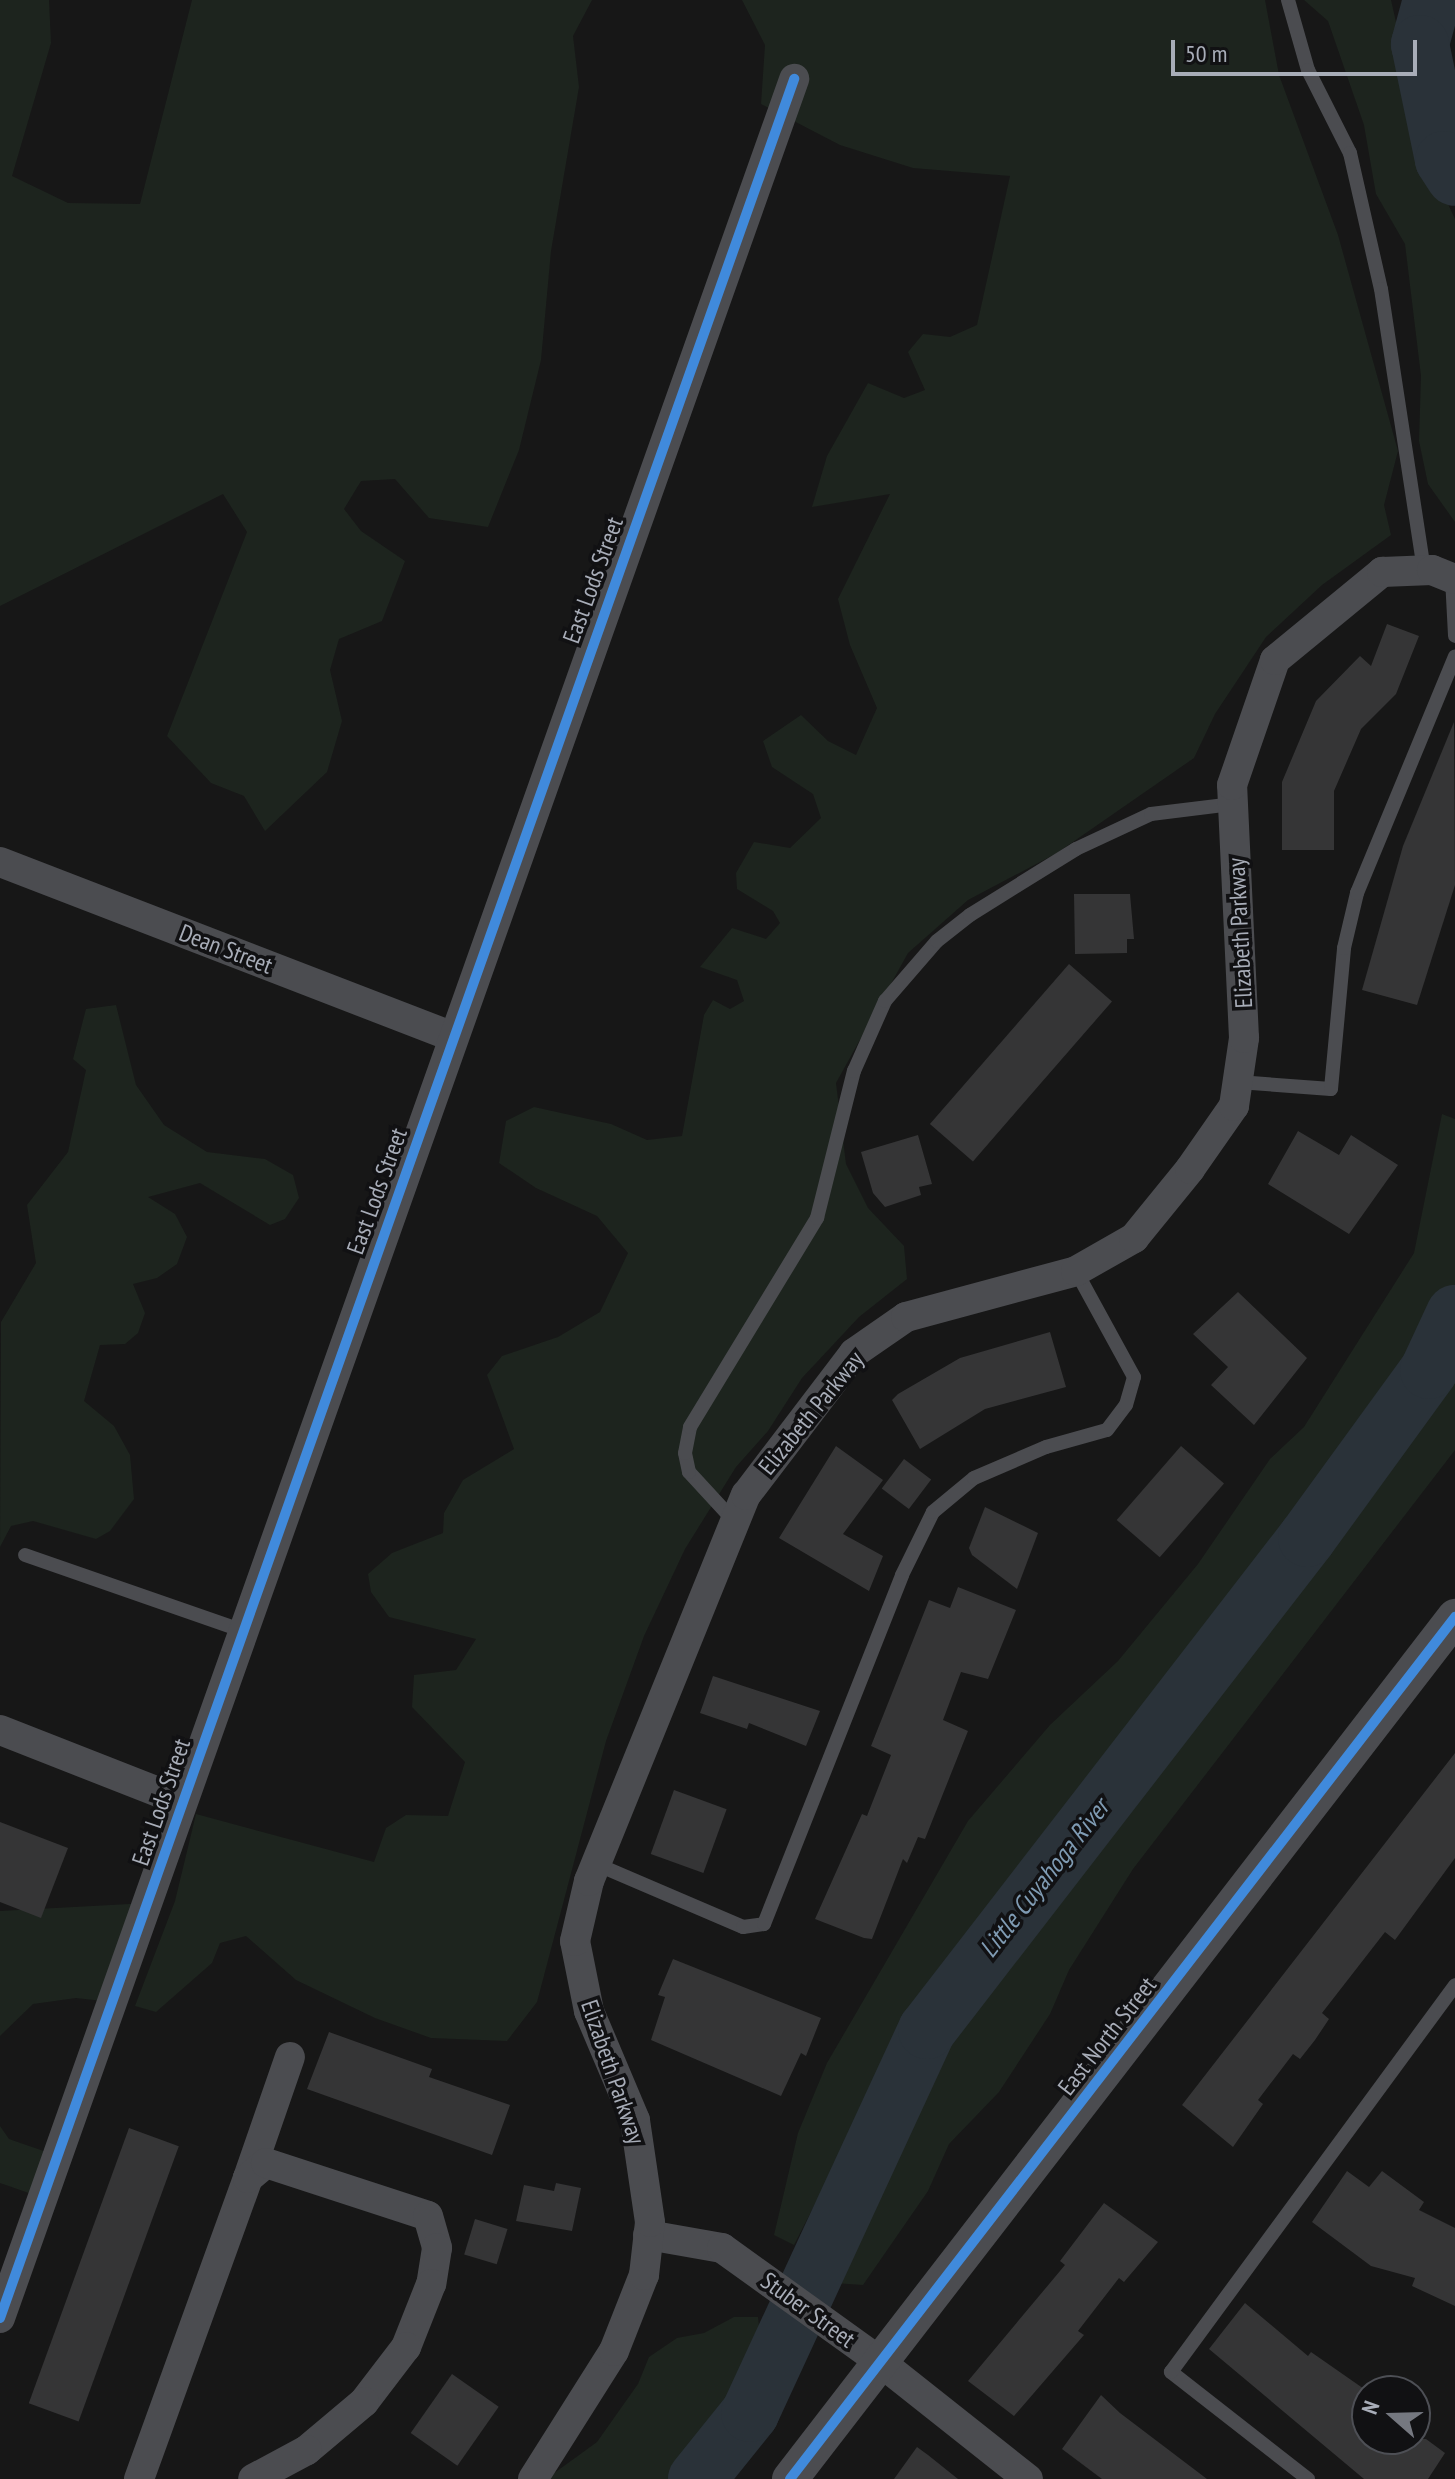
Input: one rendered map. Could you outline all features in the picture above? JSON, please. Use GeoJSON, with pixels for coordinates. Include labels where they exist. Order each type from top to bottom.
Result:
{"type":"FeatureCollection","features":[{"type":"Feature","properties":{"kind":"street","name":"East Lods Street"},"geometry":{"type":"LineString","coordinates":[[0,2318],[452,1036],[794,79]]}},
{"type":"Feature","properties":{"kind":"street","name":"Elizabeth Parkway"},"geometry":{"type":"LineString","coordinates":[[533,2479],[614,2351],[644,2275],[648,2235],[646,2177],[635,2120],[589,2011],[575,1941],[596,1864],[746,1495],[854,1353],[906,1317],[1076,1271],[1134,1238],[1234,1106],[1244,1038],[1232,785],[1248,725],[1275,660],[1382,572],[1438,574]]}},
{"type":"Feature","properties":{"kind":"street","name":"Dean Street"},"geometry":{"type":"LineString","coordinates":[[0,862],[452,1036]]}},
{"type":"Feature","properties":{"kind":"street","name":"East North Street"},"geometry":{"type":"LineString","coordinates":[[790,2479],[1455,1618]]}},
{"type":"Feature","properties":{"kind":"street"},"geometry":{"type":"LineString","coordinates":[[0,1730],[181,1801]]}},
{"type":"Feature","properties":{"kind":"street"},"geometry":{"type":"LineString","coordinates":[[139,2479],[290,2057]]}},
{"type":"Feature","properties":{"kind":"street"},"geometry":{"type":"LineString","coordinates":[[248,2178],[266,2163],[428,2216],[437,2248],[431,2284],[406,2347],[364,2402],[307,2450],[253,2479]]}},
{"type":"Feature","properties":{"kind":"street","name":"Stuber Street"},"geometry":{"type":"LineString","coordinates":[[648,2235],[722,2248],[879,2361],[1028,2479]]}},
{"type":"Feature","properties":{"kind":"lane"},"geometry":{"type":"LineString","coordinates":[[1288,0],[1308,70],[1350,153],[1381,289],[1438,574],[1455,636]]}},
{"type":"Feature","properties":{"kind":"lane"},"geometry":{"type":"LineString","coordinates":[[1238,1082],[1331,1089],[1344,948],[1357,893],[1455,656]]}},
{"type":"Feature","properties":{"kind":"lane"},"geometry":{"type":"LineString","coordinates":[[735,1522],[689,1472],[685,1453],[690,1427],[817,1218],[854,1071],[885,1001],[937,941],[970,915],[1076,849],[1151,814],[1233,804]]}},
{"type":"Feature","properties":{"kind":"lane"},"geometry":{"type":"LineString","coordinates":[[596,1864],[743,1927],[764,1924],[902,1575],[933,1512],[974,1478],[1046,1447],[1107,1430],[1126,1405],[1134,1377],[1076,1271]]}},
{"type":"Feature","properties":{"kind":"lane"},"geometry":{"type":"LineString","coordinates":[[25,1555],[243,1631]]}},
{"type":"Feature","properties":{"kind":"lane"},"geometry":{"type":"LineString","coordinates":[[1308,2479],[1171,2372],[1455,1985]]}},
{"type":"Feature","properties":{"kind":"shaded area"},"geometry":{"type":"Polygon","coordinates":[[[0,0],[49,0],[51,43],[12,176],[68,203],[140,204],[192,0],[592,0],[573,36],[579,87],[551,251],[541,360],[519,450],[488,527],[429,518],[395,479],[361,481],[344,509],[361,531],[405,561],[382,621],[339,639],[330,670],[342,721],[327,772],[265,831],[244,796],[211,783],[167,736],[247,532],[223,494],[0,606],[0,0]]]}},
{"type":"Feature","properties":{"kind":"shaded area"},"geometry":{"type":"Polygon","coordinates":[[[742,0],[1265,0],[1279,75],[1338,235],[1398,451],[1384,505],[1391,535],[1322,585],[1266,637],[1215,714],[1194,758],[1057,853],[968,900],[908,953],[836,1083],[846,1164],[868,1208],[904,1246],[907,1279],[859,1317],[802,1378],[768,1431],[736,1467],[685,1549],[644,1636],[606,1741],[537,2002],[507,2041],[431,2038],[375,2018],[296,1980],[246,1936],[220,1943],[212,1963],[156,2012],[135,2006],[175,1901],[196,1814],[374,1862],[386,1828],[406,1815],[448,1816],[465,1762],[412,1707],[414,1675],[456,1670],[476,1639],[389,1617],[371,1592],[368,1574],[392,1553],[443,1533],[444,1513],[463,1480],[514,1449],[487,1375],[502,1356],[558,1337],[600,1312],[628,1253],[597,1216],[536,1188],[499,1163],[506,1121],[534,1107],[611,1124],[647,1140],[682,1136],[704,1015],[713,1000],[730,1009],[744,1001],[737,980],[700,967],[732,928],[766,939],[780,923],[773,911],[737,889],[736,873],[754,842],[790,848],[821,818],[813,794],[772,767],[763,741],[801,715],[828,741],[856,755],[877,708],[850,645],[838,599],[890,494],[812,507],[827,456],[868,383],[904,398],[925,390],[908,352],[923,334],[950,337],[977,325],[1010,176],[913,168],[840,145],[761,104],[765,45],[742,0]]]}},
{"type":"Feature","properties":{"kind":"shaded area"},"geometry":{"type":"Polygon","coordinates":[[[1304,0],[1391,0],[1427,159],[1455,219],[1455,522],[1428,484],[1419,441],[1421,376],[1405,244],[1376,194],[1364,125],[1328,21],[1304,0]]]}},
{"type":"Feature","properties":{"kind":"shaded area"},"geometry":{"type":"Polygon","coordinates":[[[116,1005],[136,1085],[164,1125],[207,1152],[265,1159],[293,1175],[299,1198],[285,1219],[270,1225],[200,1183],[148,1197],[175,1214],[187,1237],[177,1264],[157,1278],[133,1284],[145,1313],[138,1333],[125,1344],[100,1345],[84,1401],[114,1426],[130,1455],[134,1499],[110,1531],[96,1539],[33,1521],[11,1526],[0,1547],[1,1322],[36,1263],[27,1205],[68,1152],[86,1070],[73,1059],[86,1009],[116,1005]]]}},
{"type":"Feature","properties":{"kind":"shaded area"},"geometry":{"type":"Polygon","coordinates":[[[1442,1114],[1455,1119],[1455,1284],[1438,1318],[1407,1350],[1400,1377],[1297,1521],[1217,1609],[1083,1790],[879,2079],[794,2245],[774,2235],[798,2133],[827,2063],[968,1821],[1050,1725],[1118,1661],[1198,1564],[1270,1459],[1304,1427],[1414,1253],[1442,1114]]]}},
{"type":"Feature","properties":{"kind":"shaded area"},"geometry":{"type":"Polygon","coordinates":[[[1455,1359],[1455,1450],[1133,1869],[1069,1970],[1050,2014],[999,2092],[949,2144],[928,2191],[863,2285],[834,2283],[876,2166],[915,2078],[946,2024],[1054,1888],[1081,1862],[1184,1710],[1455,1359]]]}},
{"type":"Feature","properties":{"kind":"shaded area"},"geometry":{"type":"Polygon","coordinates":[[[148,1903],[112,2002],[76,1998],[33,2004],[0,2036],[0,1911],[148,1903]]]}},
{"type":"Feature","properties":{"kind":"shaded area"},"geometry":{"type":"Polygon","coordinates":[[[0,2126],[9,2139],[58,2156],[43,2198],[0,2183],[0,2126]]]}},
{"type":"Feature","properties":{"kind":"shaded area"},"geometry":{"type":"Polygon","coordinates":[[[734,2317],[758,2317],[760,2335],[742,2399],[676,2479],[546,2479],[597,2442],[638,2384],[649,2357],[677,2338],[704,2333],[734,2317]]]}},
{"type":"Feature","properties":{"kind":"building"},"geometry":{"type":"Polygon","coordinates":[[[1387,624],[1419,636],[1396,694],[1361,729],[1334,791],[1334,850],[1282,850],[1282,782],[1316,701],[1360,656],[1371,666],[1387,624]]]}},
{"type":"Feature","properties":{"kind":"building"},"geometry":{"type":"Polygon","coordinates":[[[1454,722],[1455,885],[1417,1005],[1362,990],[1403,846],[1454,722]]]}},
{"type":"Feature","properties":{"kind":"building"},"geometry":{"type":"Polygon","coordinates":[[[1074,894],[1130,894],[1134,939],[1127,939],[1127,953],[1075,954],[1074,894]]]}},
{"type":"Feature","properties":{"kind":"building"},"geometry":{"type":"Polygon","coordinates":[[[1069,964],[1112,1001],[973,1161],[930,1124],[1069,964]]]}},
{"type":"Feature","properties":{"kind":"building"},"geometry":{"type":"Polygon","coordinates":[[[1298,1131],[1339,1155],[1351,1135],[1398,1165],[1349,1234],[1268,1184],[1298,1131]]]}},
{"type":"Feature","properties":{"kind":"building"},"geometry":{"type":"Polygon","coordinates":[[[918,1135],[932,1184],[919,1187],[921,1195],[885,1207],[873,1193],[861,1152],[918,1135]]]}},
{"type":"Feature","properties":{"kind":"building"},"geometry":{"type":"Polygon","coordinates":[[[1238,1292],[1307,1358],[1254,1425],[1211,1385],[1228,1367],[1193,1334],[1238,1292]]]}},
{"type":"Feature","properties":{"kind":"building"},"geometry":{"type":"Polygon","coordinates":[[[1050,1332],[1066,1387],[985,1409],[920,1449],[892,1400],[898,1394],[960,1358],[1050,1332]]]}},
{"type":"Feature","properties":{"kind":"building"},"geometry":{"type":"Polygon","coordinates":[[[836,1446],[883,1480],[843,1534],[883,1556],[869,1591],[779,1538],[836,1446]]]}},
{"type":"Feature","properties":{"kind":"building"},"geometry":{"type":"Polygon","coordinates":[[[1181,1446],[1224,1483],[1160,1557],[1117,1520],[1181,1446]]]}},
{"type":"Feature","properties":{"kind":"building"},"geometry":{"type":"Polygon","coordinates":[[[904,1459],[931,1479],[909,1509],[882,1489],[904,1459]]]}},
{"type":"Feature","properties":{"kind":"building"},"geometry":{"type":"Polygon","coordinates":[[[985,1507],[1038,1533],[1017,1589],[972,1555],[969,1548],[985,1507]]]}},
{"type":"Feature","properties":{"kind":"building"},"geometry":{"type":"Polygon","coordinates":[[[958,1587],[1016,1610],[988,1679],[961,1672],[943,1720],[968,1731],[925,1839],[918,1837],[907,1863],[903,1859],[872,1939],[864,1938],[815,1919],[862,1814],[867,1816],[891,1755],[871,1746],[929,1600],[950,1608],[958,1587]]]}},
{"type":"Feature","properties":{"kind":"building"},"geometry":{"type":"Polygon","coordinates":[[[713,1676],[820,1711],[806,1746],[749,1723],[747,1729],[700,1713],[713,1676]]]}},
{"type":"Feature","properties":{"kind":"building"},"geometry":{"type":"Polygon","coordinates":[[[1455,1753],[1455,1858],[1395,1940],[1385,1932],[1322,2013],[1329,2019],[1300,2059],[1293,2054],[1258,2100],[1263,2104],[1233,2147],[1182,2105],[1455,1753]]]}},
{"type":"Feature","properties":{"kind":"building"},"geometry":{"type":"Polygon","coordinates":[[[674,1790],[727,1809],[703,1873],[651,1854],[674,1790]]]}},
{"type":"Feature","properties":{"kind":"building"},"geometry":{"type":"Polygon","coordinates":[[[0,1822],[68,1848],[41,1918],[0,1902],[0,1822]]]}},
{"type":"Feature","properties":{"kind":"building"},"geometry":{"type":"Polygon","coordinates":[[[673,1959],[821,2018],[806,2056],[801,2053],[781,2096],[651,2040],[665,1997],[658,1995],[673,1959]]]}},
{"type":"Feature","properties":{"kind":"building"},"geometry":{"type":"Polygon","coordinates":[[[329,2032],[432,2069],[429,2077],[510,2105],[492,2155],[307,2089],[329,2032]]]}},
{"type":"Feature","properties":{"kind":"building"},"geometry":{"type":"Polygon","coordinates":[[[129,2128],[179,2146],[79,2421],[29,2403],[129,2128]]]}},
{"type":"Feature","properties":{"kind":"building"},"geometry":{"type":"Polygon","coordinates":[[[1347,2171],[1369,2187],[1382,2171],[1424,2202],[1419,2210],[1455,2228],[1455,2306],[1412,2286],[1415,2278],[1371,2266],[1312,2222],[1347,2171]]]}},
{"type":"Feature","properties":{"kind":"building"},"geometry":{"type":"Polygon","coordinates":[[[556,2183],[581,2188],[572,2231],[516,2221],[524,2185],[554,2191],[556,2183]]]}},
{"type":"Feature","properties":{"kind":"building"},"geometry":{"type":"Polygon","coordinates":[[[1104,2203],[1158,2242],[1124,2282],[1119,2278],[1078,2331],[1084,2335],[1014,2416],[968,2381],[1065,2265],[1060,2261],[1104,2203]]]}},
{"type":"Feature","properties":{"kind":"building"},"geometry":{"type":"Polygon","coordinates":[[[475,2219],[508,2229],[497,2264],[464,2254],[475,2219]]]}},
{"type":"Feature","properties":{"kind":"building"},"geometry":{"type":"Polygon","coordinates":[[[1245,2303],[1308,2356],[1311,2352],[1351,2380],[1351,2455],[1431,2455],[1431,2443],[1445,2453],[1428,2479],[1364,2479],[1209,2349],[1245,2303]]]}},
{"type":"Feature","properties":{"kind":"building"},"geometry":{"type":"Polygon","coordinates":[[[452,2374],[499,2407],[457,2466],[411,2433],[452,2374]]]}},
{"type":"Feature","properties":{"kind":"building"},"geometry":{"type":"Polygon","coordinates":[[[1101,2395],[1207,2479],[1102,2479],[1062,2449],[1101,2395]]]}},
{"type":"Feature","properties":{"kind":"building"},"geometry":{"type":"Polygon","coordinates":[[[917,2447],[928,2455],[958,2479],[894,2479],[917,2447]]]}},
{"type":"Feature","properties":{"kind":"waterway","name":"Little Cuyahoga River"},"geometry":{"type":"LineString","coordinates":[[1432,0],[1420,44],[1444,160],[1455,177]]}},
{"type":"Feature","properties":{"kind":"waterway","name":"Little Cuyahoga River"},"geometry":{"type":"LineString","coordinates":[[697,2479],[750,2413],[927,2030],[1307,1538],[1429,1370],[1455,1314]]}},
{"type":"Feature","properties":{"kind":"cycle path"},"geometry":{"type":"LineString","coordinates":[[0,2318],[794,79]]}},
{"type":"Feature","properties":{"kind":"cycle path"},"geometry":{"type":"LineString","coordinates":[[790,2479],[1455,1617]]}}]}
